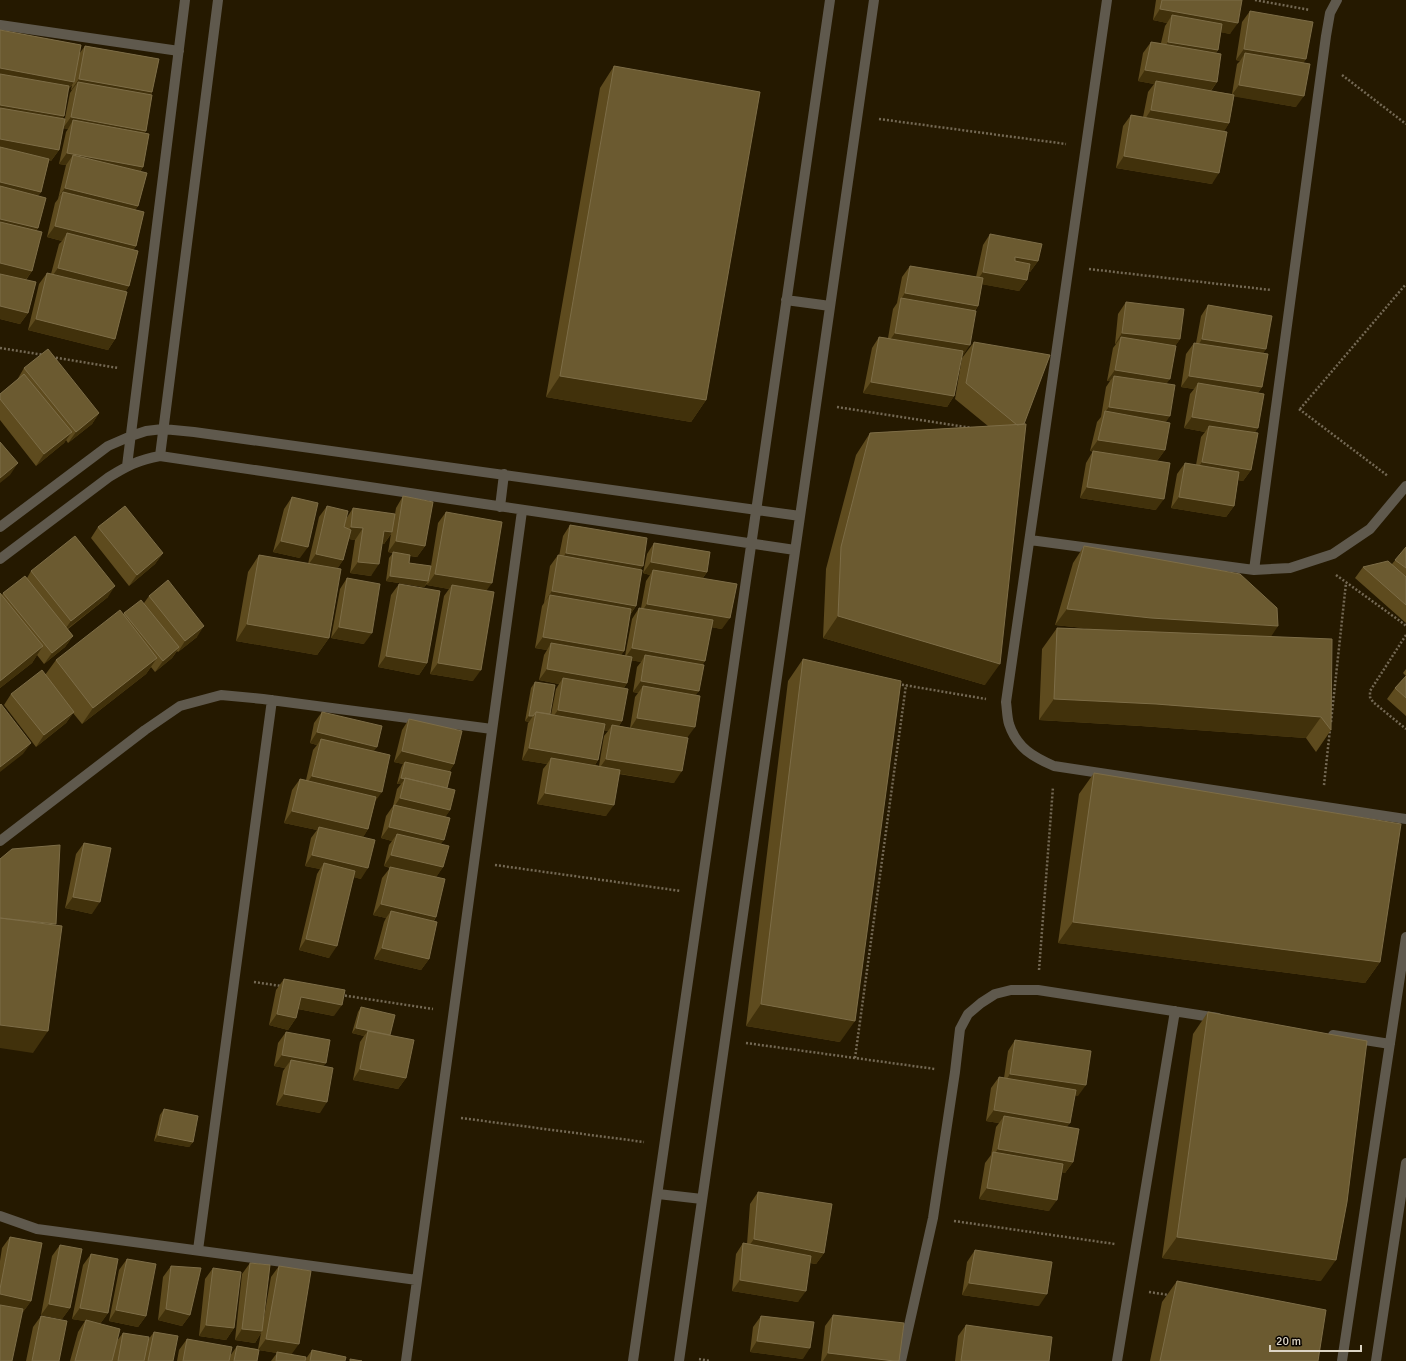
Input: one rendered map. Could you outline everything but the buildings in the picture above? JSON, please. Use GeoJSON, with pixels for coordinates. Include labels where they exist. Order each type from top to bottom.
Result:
{"type":"FeatureCollection","features":[{"type":"Feature","properties":{"kind":"street"},"geometry":{"type":"LineString","coordinates":[[127,466],[185,0]]}},
{"type":"Feature","properties":{"kind":"street"},"geometry":{"type":"LineString","coordinates":[[160,456],[218,0]]}},
{"type":"Feature","properties":{"kind":"street"},"geometry":{"type":"LineString","coordinates":[[633,1361],[830,0]]}},
{"type":"Feature","properties":{"kind":"street"},"geometry":{"type":"LineString","coordinates":[[679,1361],[874,0]]}},
{"type":"Feature","properties":{"kind":"street"},"geometry":{"type":"LineString","coordinates":[[1107,0],[1006,702],[1009,724],[1019,743],[1035,758],[1054,766],[1406,818]]}},
{"type":"Feature","properties":{"kind":"street"},"geometry":{"type":"LineString","coordinates":[[1254,570],[1322,60],[1330,14],[1337,0]]}},
{"type":"Feature","properties":{"kind":"street"},"geometry":{"type":"LineString","coordinates":[[0,25],[179,51]]}},
{"type":"Feature","properties":{"kind":"street"},"geometry":{"type":"LineString","coordinates":[[786,300],[830,306]]}},
{"type":"Feature","properties":{"kind":"street"},"geometry":{"type":"LineString","coordinates":[[0,527],[108,446],[146,431],[163,429],[504,474],[800,516]]}},
{"type":"Feature","properties":{"kind":"street"},"geometry":{"type":"LineString","coordinates":[[0,559],[127,466],[143,459],[160,456],[795,550]]}},
{"type":"Feature","properties":{"kind":"street"},"geometry":{"type":"LineString","coordinates":[[500,507],[504,474]]}},
{"type":"Feature","properties":{"kind":"street"},"geometry":{"type":"LineString","coordinates":[[1030,540],[1254,570],[1290,568],[1333,554],[1370,529],[1405,487]]}},
{"type":"Feature","properties":{"kind":"street"},"geometry":{"type":"LineString","coordinates":[[406,1361],[522,510]]}},
{"type":"Feature","properties":{"kind":"street"},"geometry":{"type":"LineString","coordinates":[[0,841],[145,730],[180,706],[221,695],[272,700],[492,730]]}},
{"type":"Feature","properties":{"kind":"street"},"geometry":{"type":"LineString","coordinates":[[198,1250],[272,700]]}},
{"type":"Feature","properties":{"kind":"street"},"geometry":{"type":"LineString","coordinates":[[1342,1361],[1406,937]]}},
{"type":"Feature","properties":{"kind":"street"},"geometry":{"type":"LineString","coordinates":[[901,1361],[933,1218],[960,1029],[968,1014],[995,994],[1011,990],[1038,990],[1229,1020]]}},
{"type":"Feature","properties":{"kind":"street"},"geometry":{"type":"LineString","coordinates":[[1117,1361],[1175,1011]]}},
{"type":"Feature","properties":{"kind":"street"},"geometry":{"type":"LineString","coordinates":[[1321,1034],[1390,1044]]}},
{"type":"Feature","properties":{"kind":"street"},"geometry":{"type":"LineString","coordinates":[[1376,1361],[1406,1163]]}},
{"type":"Feature","properties":{"kind":"street"},"geometry":{"type":"LineString","coordinates":[[658,1194],[702,1199]]}},
{"type":"Feature","properties":{"kind":"street"},"geometry":{"type":"LineString","coordinates":[[0,1216],[37,1229],[417,1280]]}},
{"type":"Feature","properties":{"kind":"path"},"geometry":{"type":"LineString","coordinates":[[1255,0],[1330,14]]}},
{"type":"Feature","properties":{"kind":"path"},"geometry":{"type":"LineString","coordinates":[[1322,60],[1406,124]]}},
{"type":"Feature","properties":{"kind":"path"},"geometry":{"type":"LineString","coordinates":[[857,117],[1086,147]]}},
{"type":"Feature","properties":{"kind":"path"},"geometry":{"type":"LineString","coordinates":[[1069,267],[1291,293]]}},
{"type":"Feature","properties":{"kind":"path"},"geometry":{"type":"LineString","coordinates":[[1300,409],[1406,284]]}},
{"type":"Feature","properties":{"kind":"path"},"geometry":{"type":"LineString","coordinates":[[0,348],[139,372]]}},
{"type":"Feature","properties":{"kind":"path"},"geometry":{"type":"LineString","coordinates":[[1278,392],[1405,487]]}},
{"type":"Feature","properties":{"kind":"path"},"geometry":{"type":"LineString","coordinates":[[816,404],[973,428]]}},
{"type":"Feature","properties":{"kind":"path"},"geometry":{"type":"LineString","coordinates":[[1314,560],[1406,626]]}},
{"type":"Feature","properties":{"kind":"path"},"geometry":{"type":"LineString","coordinates":[[1321,806],[1346,583]]}},
{"type":"Feature","properties":{"kind":"path"},"geometry":{"type":"LineString","coordinates":[[1406,635],[1370,692],[1370,697],[1373,702],[1406,729]]}},
{"type":"Feature","properties":{"kind":"path"},"geometry":{"type":"LineString","coordinates":[[891,682],[1006,702]]}},
{"type":"Feature","properties":{"kind":"path"},"geometry":{"type":"LineString","coordinates":[[856,1058],[906,685]]}},
{"type":"Feature","properties":{"kind":"path"},"geometry":{"type":"LineString","coordinates":[[1038,990],[1054,766]]}},
{"type":"Feature","properties":{"kind":"path"},"geometry":{"type":"LineString","coordinates":[[474,862],[701,893]]}},
{"type":"Feature","properties":{"kind":"path"},"geometry":{"type":"LineString","coordinates":[[235,979],[282,986]]}},
{"type":"Feature","properties":{"kind":"path"},"geometry":{"type":"LineString","coordinates":[[336,994],[454,1012]]}},
{"type":"Feature","properties":{"kind":"path"},"geometry":{"type":"LineString","coordinates":[[725,1040],[955,1072]]}},
{"type":"Feature","properties":{"kind":"path"},"geometry":{"type":"LineString","coordinates":[[440,1115],[664,1145]]}},
{"type":"Feature","properties":{"kind":"path"},"geometry":{"type":"LineString","coordinates":[[933,1218],[1136,1248]]}},
{"type":"Feature","properties":{"kind":"path"},"geometry":{"type":"LineString","coordinates":[[1129,1290],[1176,1296]]}}]}
